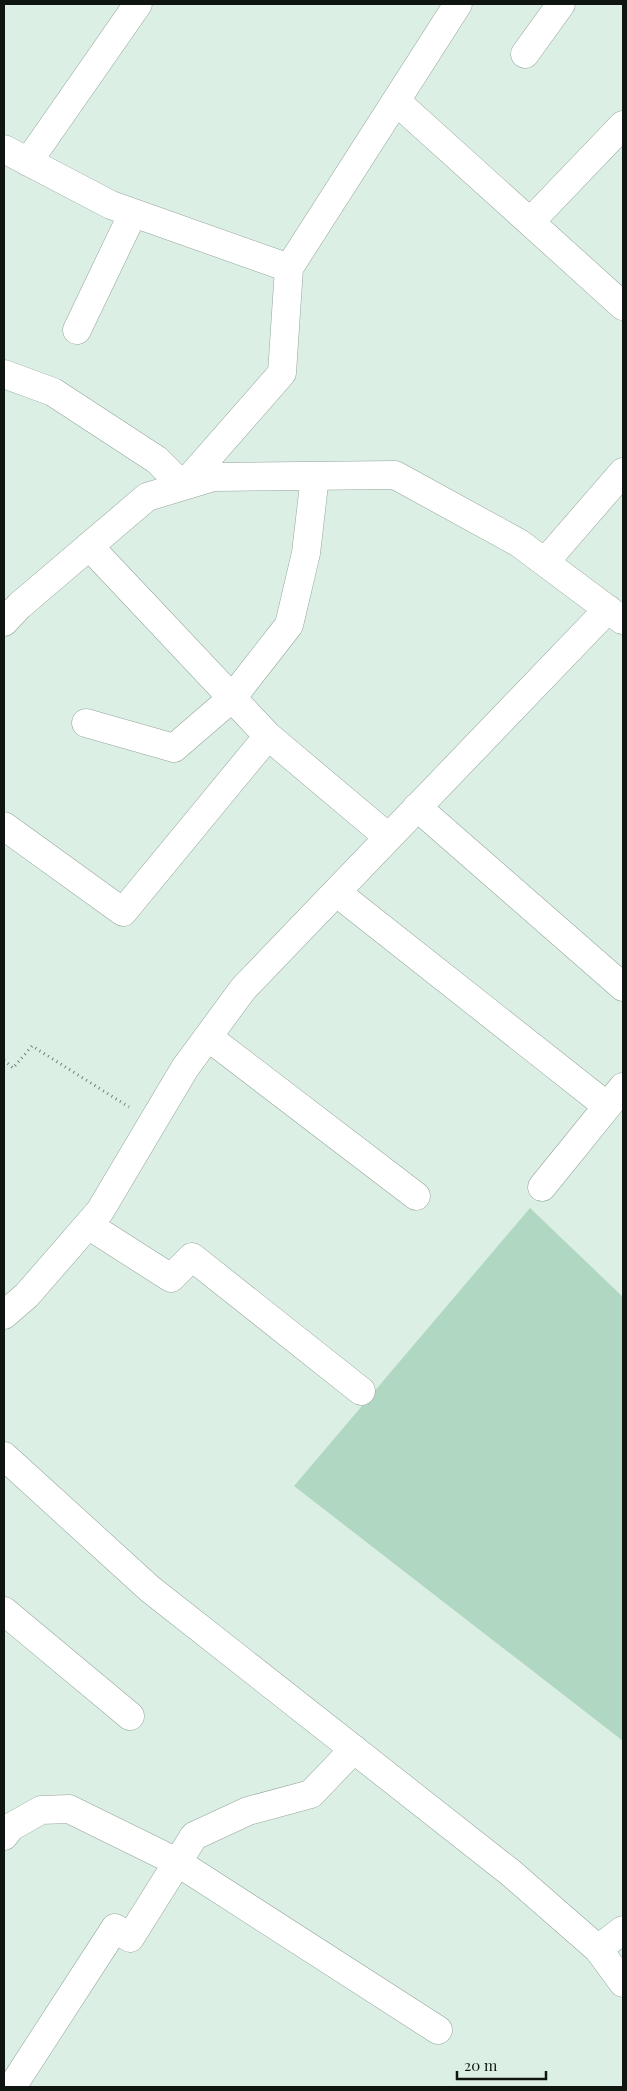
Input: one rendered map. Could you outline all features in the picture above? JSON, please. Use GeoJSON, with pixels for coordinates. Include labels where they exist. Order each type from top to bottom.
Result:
{"type":"FeatureCollection","features":[{"type":"Feature","properties":{"kind":"street"},"geometry":{"type":"LineString","coordinates":[[138,4],[10,154],[111,205],[289,268]]}},
{"type":"Feature","properties":{"kind":"street"},"geometry":{"type":"LineString","coordinates":[[183,486],[282,373],[289,268],[458,4]]}},
{"type":"Feature","properties":{"kind":"street"},"geometry":{"type":"LineString","coordinates":[[525,54],[561,4]]}},
{"type":"Feature","properties":{"kind":"street"},"geometry":{"type":"LineString","coordinates":[[396,101],[623,306]]}},
{"type":"Feature","properties":{"kind":"street"},"geometry":{"type":"LineString","coordinates":[[531,221],[623,125]]}},
{"type":"Feature","properties":{"kind":"street"},"geometry":{"type":"LineString","coordinates":[[77,330],[133,212]]}},
{"type":"Feature","properties":{"kind":"street"},"geometry":{"type":"LineString","coordinates":[[4,374],[53,392],[156,460],[183,486]]}},
{"type":"Feature","properties":{"kind":"street"},"geometry":{"type":"LineString","coordinates":[[546,562],[623,472]]}},
{"type":"Feature","properties":{"kind":"street"},"geometry":{"type":"LineString","coordinates":[[4,622],[19,606],[147,497],[212,477],[395,475],[519,543],[616,614],[417,807],[243,989],[185,1068],[100,1211],[26,1295],[4,1315]]}},
{"type":"Feature","properties":{"kind":"street"},"geometry":{"type":"LineString","coordinates":[[86,723],[174,748],[232,698],[289,625],[306,554],[315,476]]}},
{"type":"Feature","properties":{"kind":"street"},"geometry":{"type":"LineString","coordinates":[[89,546],[268,736],[388,838]]}},
{"type":"Feature","properties":{"kind":"street"},"geometry":{"type":"LineString","coordinates":[[4,826],[123,912],[268,736]]}},
{"type":"Feature","properties":{"kind":"street"},"geometry":{"type":"LineString","coordinates":[[417,807],[623,987]]}},
{"type":"Feature","properties":{"kind":"street"},"geometry":{"type":"LineString","coordinates":[[336,892],[615,1097],[542,1187]]}},
{"type":"Feature","properties":{"kind":"street"},"geometry":{"type":"LineString","coordinates":[[208,1037],[416,1196]]}},
{"type":"Feature","properties":{"kind":"street"},"geometry":{"type":"LineString","coordinates":[[88,1225],[171,1278],[192,1257],[360,1391]]}},
{"type":"Feature","properties":{"kind":"street"},"geometry":{"type":"LineString","coordinates":[[4,1456],[150,1589],[511,1873],[598,1949],[623,1984]]}},
{"type":"Feature","properties":{"kind":"street"},"geometry":{"type":"LineString","coordinates":[[4,1611],[130,1716]]}},
{"type":"Feature","properties":{"kind":"street"},"geometry":{"type":"LineString","coordinates":[[12,2087],[115,1928],[130,1938],[194,1836],[248,1811],[311,1794],[354,1749]]}},
{"type":"Feature","properties":{"kind":"street"},"geometry":{"type":"LineString","coordinates":[[4,1836],[11,1827],[41,1810],[69,1809],[177,1862],[438,2030]]}},
{"type":"Feature","properties":{"kind":"street"},"geometry":{"type":"LineString","coordinates":[[598,1949],[623,1930]]}},
{"type":"Feature","properties":{"kind":"path"},"geometry":{"type":"LineString","coordinates":[[4,1060],[13,1068],[32,1046],[153,1122]]}},
{"type":"Feature","properties":{"kind":"green space"},"geometry":{"type":"Polygon","coordinates":[[[530,1208],[623,1297],[623,1741],[294,1486],[530,1208]]]}}]}
